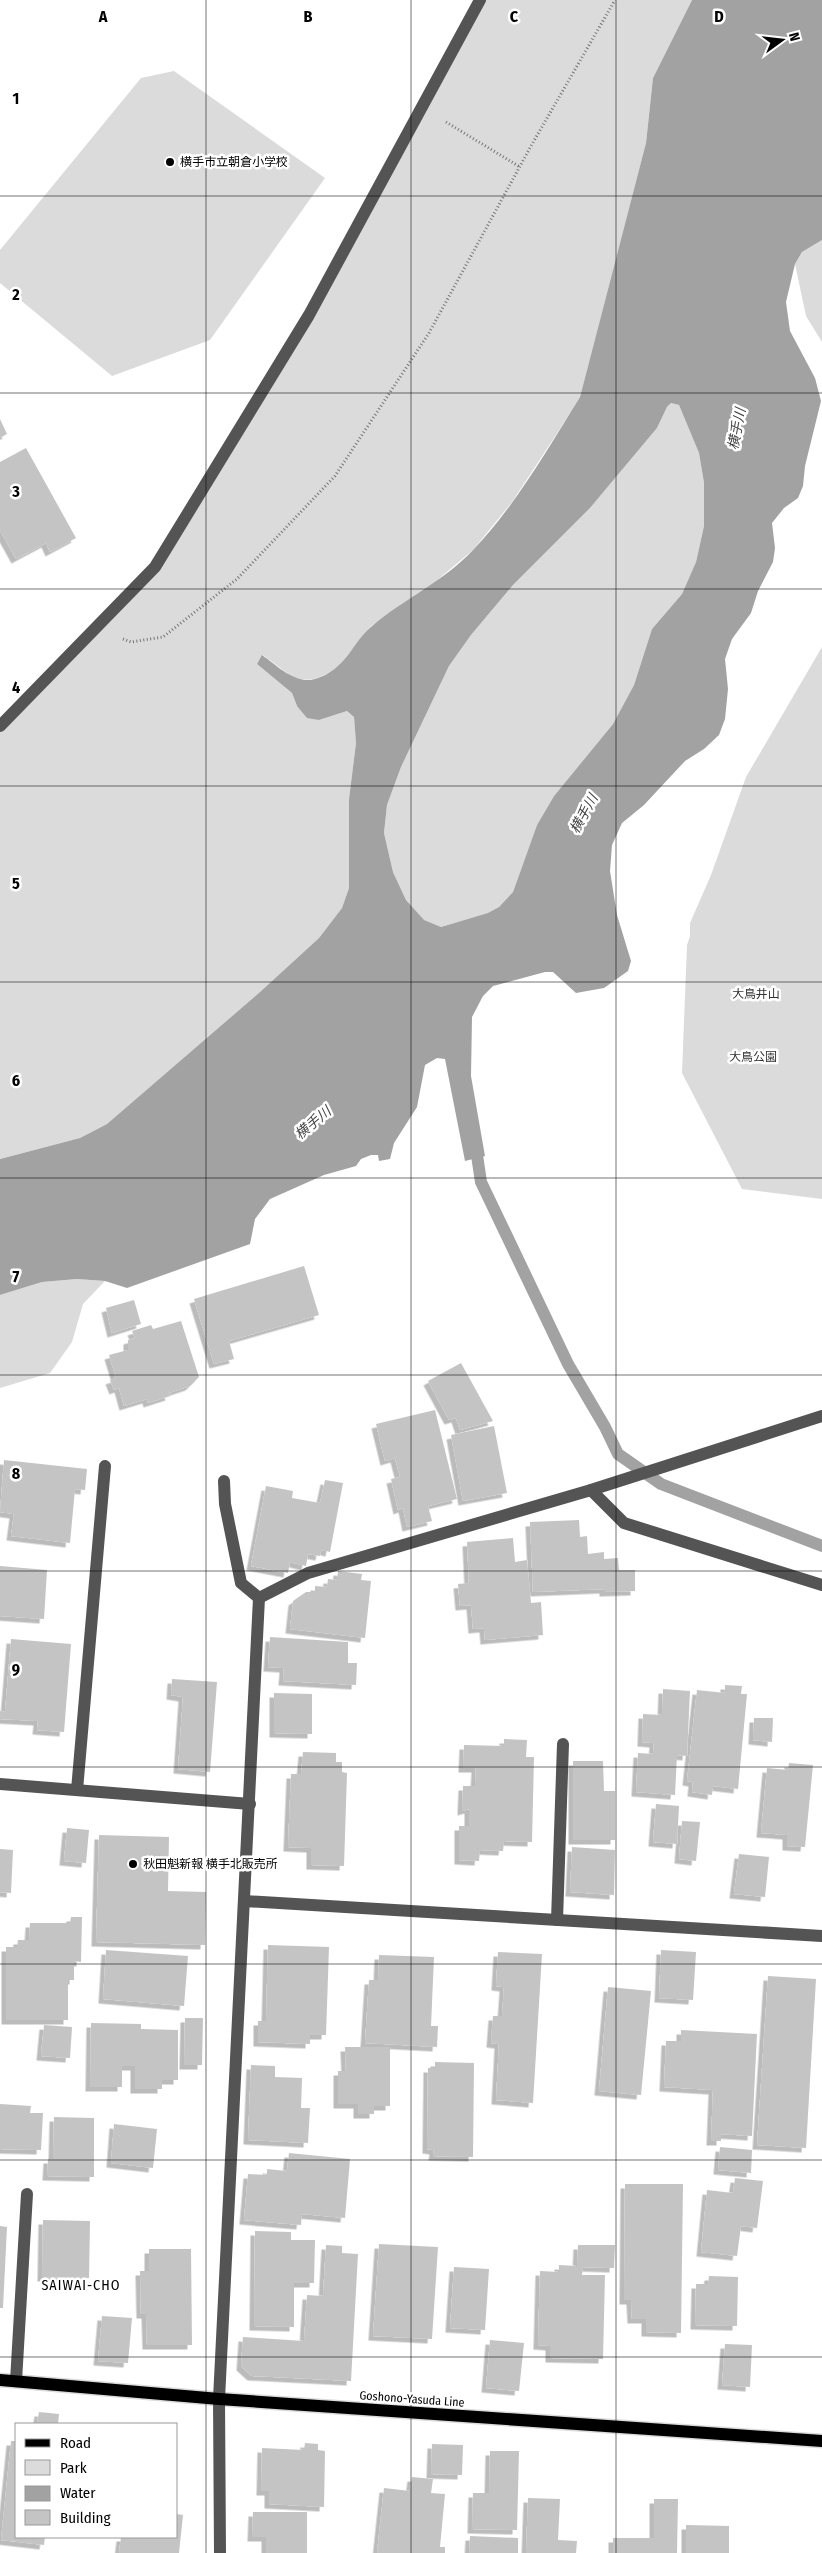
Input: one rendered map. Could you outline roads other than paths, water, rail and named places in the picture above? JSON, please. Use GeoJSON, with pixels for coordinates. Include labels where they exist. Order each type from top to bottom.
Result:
{"type":"FeatureCollection","features":[{"type":"Feature","properties":{"kind":"main road","name":"Goshono-Yasuda Line"},"geometry":{"type":"LineString","coordinates":[[0,2380],[220,2399],[822,2441]]}},
{"type":"Feature","properties":{"kind":"street"},"geometry":{"type":"LineString","coordinates":[[0,726],[155,567],[309,315],[480,0]]}},
{"type":"Feature","properties":{"kind":"street"},"geometry":{"type":"LineString","coordinates":[[259,1598],[308,1573],[591,1490],[822,1416]]}},
{"type":"Feature","properties":{"kind":"street"},"geometry":{"type":"LineString","coordinates":[[77,1790],[106,1466]]}},
{"type":"Feature","properties":{"kind":"street"},"geometry":{"type":"LineString","coordinates":[[224,1482],[227,1514],[241,1583],[259,1598]]}},
{"type":"Feature","properties":{"kind":"street"},"geometry":{"type":"LineString","coordinates":[[591,1490],[624,1523],[822,1585]]}},
{"type":"Feature","properties":{"kind":"street"},"geometry":{"type":"LineString","coordinates":[[220,2553],[220,2399],[259,1598]]}},
{"type":"Feature","properties":{"kind":"street"},"geometry":{"type":"LineString","coordinates":[[557,1920],[563,1744]]}},
{"type":"Feature","properties":{"kind":"street"},"geometry":{"type":"LineString","coordinates":[[0,1784],[250,1804]]}},
{"type":"Feature","properties":{"kind":"street"},"geometry":{"type":"LineString","coordinates":[[244,1901],[822,1936]]}},
{"type":"Feature","properties":{"kind":"street"},"geometry":{"type":"LineString","coordinates":[[16,2381],[27,2194]]}},
{"type":"Feature","properties":{"kind":"water","name":"横手川"},"geometry":{"type":"Polygon","coordinates":[[[692,0],[822,0],[822,240],[802,252],[795,264],[786,302],[790,331],[815,378],[821,401],[805,466],[803,486],[798,498],[784,508],[772,523],[775,548],[773,562],[758,591],[751,613],[732,639],[725,659],[728,689],[725,719],[719,735],[704,749],[685,761],[644,805],[622,823],[612,845],[610,871],[617,915],[631,961],[628,971],[604,988],[576,993],[553,972],[545,972],[493,986],[483,996],[472,1017],[471,1076],[485,1156],[465,1161],[445,1059],[437,1058],[425,1065],[417,1107],[394,1143],[390,1159],[379,1161],[378,1155],[371,1155],[361,1159],[356,1166],[324,1175],[270,1199],[255,1219],[250,1244],[127,1288],[105,1281],[77,1279],[42,1282],[0,1295],[0,1159],[80,1138],[107,1124],[260,992],[319,938],[342,908],[349,888],[349,799],[356,743],[354,717],[347,711],[319,720],[307,718],[297,706],[292,693],[257,664],[262,655],[293,677],[307,680],[325,675],[334,669],[372,626],[437,581],[462,561],[488,534],[530,477],[580,397],[646,143],[653,78],[692,0]],[[671,403],[667,407],[657,428],[590,508],[513,585],[471,635],[449,666],[401,767],[387,805],[384,833],[393,872],[406,900],[424,920],[441,927],[488,913],[499,907],[513,892],[537,825],[554,796],[613,724],[634,685],[652,629],[682,594],[696,562],[704,526],[704,483],[699,453],[679,405],[671,403]]]}},
{"type":"Feature","properties":{"kind":"waterway"},"geometry":{"type":"LineString","coordinates":[[475,1142],[481,1182],[568,1364],[605,1427],[618,1454],[661,1484],[822,1546]]}},
{"type":"Feature","properties":{"kind":"place","name":"横手市立朝倉小学校"},"geometry":{"type":"Point","coordinates":[170,162]}},
{"type":"Feature","properties":{"kind":"place","name":"秋田魁新報 横手北販売所"},"geometry":{"type":"Point","coordinates":[133,1864]}},
{"type":"Feature","properties":{"kind":"district","name":"SAIWAI-CHO"},"geometry":{"type":"Point","coordinates":[81,2285]}},
{"type":"Feature","properties":{"kind":"park label","name":"大鳥井山"},"geometry":{"type":"Point","coordinates":[756,994]}},
{"type":"Feature","properties":{"kind":"park label","name":"大鳥公園"},"geometry":{"type":"Point","coordinates":[753,1057]}}]}
